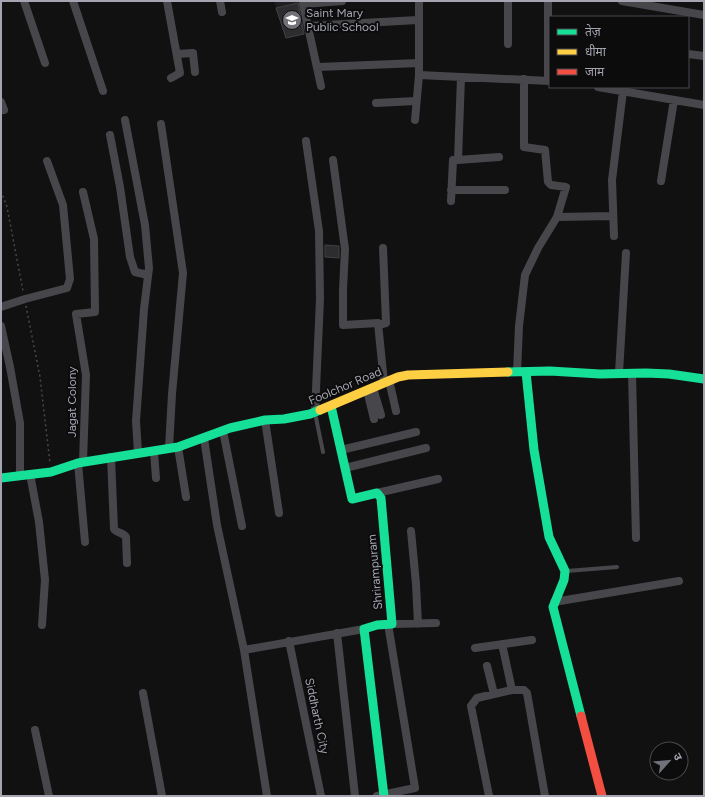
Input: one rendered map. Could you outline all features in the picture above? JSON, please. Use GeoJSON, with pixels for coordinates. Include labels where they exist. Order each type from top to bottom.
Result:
{"type":"FeatureCollection","features":[{"type":"Feature","properties":{"kind":"street"},"geometry":{"type":"LineString","coordinates":[[24,1],[45,63]]}},
{"type":"Feature","properties":{"kind":"street"},"geometry":{"type":"LineString","coordinates":[[73,1],[103,91]]}},
{"type":"Feature","properties":{"kind":"street"},"geometry":{"type":"LineString","coordinates":[[167,1],[180,73],[171,78]]}},
{"type":"Feature","properties":{"kind":"street"},"geometry":{"type":"LineString","coordinates":[[220,1],[222,12]]}},
{"type":"Feature","properties":{"kind":"street"},"geometry":{"type":"LineString","coordinates":[[321,86],[303,4],[342,1]]}},
{"type":"Feature","properties":{"kind":"street"},"geometry":{"type":"LineString","coordinates":[[415,120],[419,75],[419,1]]}},
{"type":"Feature","properties":{"kind":"street"},"geometry":{"type":"LineString","coordinates":[[508,1],[508,44]]}},
{"type":"Feature","properties":{"kind":"street"},"geometry":{"type":"LineString","coordinates":[[419,75],[549,81],[548,1]]}},
{"type":"Feature","properties":{"kind":"street"},"geometry":{"type":"LineString","coordinates":[[622,1],[704,15]]}},
{"type":"Feature","properties":{"kind":"street"},"geometry":{"type":"LineString","coordinates":[[308,26],[418,20]]}},
{"type":"Feature","properties":{"kind":"street"},"geometry":{"type":"LineString","coordinates":[[177,54],[193,53],[195,72]]}},
{"type":"Feature","properties":{"kind":"street"},"geometry":{"type":"LineString","coordinates":[[689,54],[704,56]]}},
{"type":"Feature","properties":{"kind":"street"},"geometry":{"type":"LineString","coordinates":[[318,67],[419,63]]}},
{"type":"Feature","properties":{"kind":"street"},"geometry":{"type":"LineString","coordinates":[[458,160],[461,76]]}},
{"type":"Feature","properties":{"kind":"street"},"geometry":{"type":"LineString","coordinates":[[524,79],[524,147],[545,150],[548,182],[557,187],[566,187],[557,217],[538,248],[525,275],[519,326],[522,372],[549,537],[565,571],[565,580],[552,607],[602,796]]}},
{"type":"Feature","properties":{"kind":"street"},"geometry":{"type":"LineString","coordinates":[[604,88],[704,105]]}},
{"type":"Feature","properties":{"kind":"street"},"geometry":{"type":"LineString","coordinates":[[614,236],[612,180],[623,91]]}},
{"type":"Feature","properties":{"kind":"street"},"geometry":{"type":"LineString","coordinates":[[660,181],[674,100]]}},
{"type":"Feature","properties":{"kind":"street"},"geometry":{"type":"LineString","coordinates":[[376,102],[416,101]]}},
{"type":"Feature","properties":{"kind":"street"},"geometry":{"type":"LineString","coordinates":[[1,102],[4,110]]}},
{"type":"Feature","properties":{"kind":"street"},"geometry":{"type":"LineString","coordinates":[[125,120],[145,225],[149,268],[144,309],[136,421],[138,453]]}},
{"type":"Feature","properties":{"kind":"street"},"geometry":{"type":"LineString","coordinates":[[161,124],[183,273],[172,394],[173,448],[186,497]]}},
{"type":"Feature","properties":{"kind":"street"},"geometry":{"type":"LineString","coordinates":[[110,135],[120,187],[130,257],[135,272],[148,275]]}},
{"type":"Feature","properties":{"kind":"street"},"geometry":{"type":"LineString","coordinates":[[306,141],[319,231],[320,299],[315,412]]}},
{"type":"Feature","properties":{"kind":"street"},"geometry":{"type":"LineString","coordinates":[[451,201],[453,160],[499,157]]}},
{"type":"Feature","properties":{"kind":"street"},"geometry":{"type":"LineString","coordinates":[[333,160],[345,249],[343,325],[378,322],[378,324],[386,323],[383,248]]}},
{"type":"Feature","properties":{"kind":"street"},"geometry":{"type":"LineString","coordinates":[[1,307],[67,288],[70,279],[63,205],[47,161]]}},
{"type":"Feature","properties":{"kind":"street"},"geometry":{"type":"LineString","coordinates":[[451,190],[504,190]]}},
{"type":"Feature","properties":{"kind":"street","name":"Jagat Colony"},"geometry":{"type":"LineString","coordinates":[[81,462],[86,375],[76,314],[95,312],[94,239],[83,192]]}},
{"type":"Feature","properties":{"kind":"street"},"geometry":{"type":"LineString","coordinates":[[557,217],[613,216]]}},
{"type":"Feature","properties":{"kind":"street"},"geometry":{"type":"LineString","coordinates":[[619,373],[626,253]]}},
{"type":"Feature","properties":{"kind":"street"},"geometry":{"type":"LineString","coordinates":[[378,324],[386,382],[396,411]]}},
{"type":"Feature","properties":{"kind":"street"},"geometry":{"type":"LineString","coordinates":[[1,326],[20,423],[25,475],[39,522],[45,580],[42,626]]}},
{"type":"Feature","properties":{"kind":"street","name":"Foolchor Road"},"geometry":{"type":"LineString","coordinates":[[1,478],[51,472],[81,462],[173,448],[223,431],[265,420],[284,419],[315,412],[386,382],[408,375],[550,370],[600,374],[669,374],[704,379]]}},
{"type":"Feature","properties":{"kind":"street"},"geometry":{"type":"LineString","coordinates":[[632,373],[636,538]]}},
{"type":"Feature","properties":{"kind":"street"},"geometry":{"type":"LineString","coordinates":[[370,389],[378,417]]}},
{"type":"Feature","properties":{"kind":"street"},"geometry":{"type":"LineString","coordinates":[[331,406],[352,499],[438,479]]}},
{"type":"Feature","properties":{"kind":"street"},"geometry":{"type":"LineString","coordinates":[[265,420],[279,513]]}},
{"type":"Feature","properties":{"kind":"street"},"geometry":{"type":"LineString","coordinates":[[223,431],[242,526]]}},
{"type":"Feature","properties":{"kind":"street"},"geometry":{"type":"LineString","coordinates":[[341,450],[416,432]]}},
{"type":"Feature","properties":{"kind":"street"},"geometry":{"type":"LineString","coordinates":[[204,438],[217,525],[244,650],[267,796]]}},
{"type":"Feature","properties":{"kind":"street"},"geometry":{"type":"LineString","coordinates":[[345,468],[426,448]]}},
{"type":"Feature","properties":{"kind":"street"},"geometry":{"type":"LineString","coordinates":[[154,452],[156,478]]}},
{"type":"Feature","properties":{"kind":"street"},"geometry":{"type":"LineString","coordinates":[[111,457],[114,529],[115,531],[124,534],[126,537],[127,563]]}},
{"type":"Feature","properties":{"kind":"street"},"geometry":{"type":"LineString","coordinates":[[81,462],[85,542]]}},
{"type":"Feature","properties":{"kind":"street","name":"Shrirampuram"},"geometry":{"type":"LineString","coordinates":[[364,629],[377,625],[390,624],[381,498],[377,493]]}},
{"type":"Feature","properties":{"kind":"street"},"geometry":{"type":"LineString","coordinates":[[411,531],[418,624]]}},
{"type":"Feature","properties":{"kind":"street"},"geometry":{"type":"LineString","coordinates":[[554,602],[679,581]]}},
{"type":"Feature","properties":{"kind":"street"},"geometry":{"type":"LineString","coordinates":[[244,650],[364,629],[382,796],[415,788],[390,624],[436,623]]}},
{"type":"Feature","properties":{"kind":"street"},"geometry":{"type":"LineString","coordinates":[[337,633],[355,796]]}},
{"type":"Feature","properties":{"kind":"street"},"geometry":{"type":"LineString","coordinates":[[475,648],[532,640]]}},
{"type":"Feature","properties":{"kind":"street","name":"Siddharth City"},"geometry":{"type":"LineString","coordinates":[[289,642],[321,796]]}},
{"type":"Feature","properties":{"kind":"street"},"geometry":{"type":"LineString","coordinates":[[502,644],[512,690]]}},
{"type":"Feature","properties":{"kind":"street"},"geometry":{"type":"LineString","coordinates":[[487,666],[494,694]]}},
{"type":"Feature","properties":{"kind":"street"},"geometry":{"type":"LineString","coordinates":[[489,796],[471,706],[477,698],[512,690],[524,690],[527,694],[545,796]]}},
{"type":"Feature","properties":{"kind":"street"},"geometry":{"type":"LineString","coordinates":[[143,693],[162,796]]}},
{"type":"Feature","properties":{"kind":"street"},"geometry":{"type":"LineString","coordinates":[[35,730],[49,796]]}},
{"type":"Feature","properties":{"kind":"lane"},"geometry":{"type":"LineString","coordinates":[[315,412],[323,452]]}},
{"type":"Feature","properties":{"kind":"lane"},"geometry":{"type":"LineString","coordinates":[[565,571],[616,567]]}},
{"type":"Feature","properties":{"kind":"path"},"geometry":{"type":"LineString","coordinates":[[1,191],[7,207],[40,377],[51,472]]}},
{"type":"Feature","properties":{"kind":"shaded area","name":"Saint Mary Public School"},"geometry":{"type":"Polygon","coordinates":[[[274,1],[299,1],[306,33],[286,38],[274,1]]]}},
{"type":"Feature","properties":{"kind":"building","name":"Saint Mary Public School"},"geometry":{"type":"Polygon","coordinates":[[[298,3],[304,34],[286,38],[276,8],[298,3]]]}},
{"type":"Feature","properties":{"kind":"building"},"geometry":{"type":"Polygon","coordinates":[[[325,245],[339,246],[339,258],[325,257],[325,245]]]}},
{"type":"Feature","properties":{"kind":"traffic: fast"},"geometry":{"type":"LineString","coordinates":[[508,372],[550,371],[600,374],[646,373],[669,374],[704,379]]}},
{"type":"Feature","properties":{"kind":"traffic: fast"},"geometry":{"type":"LineString","coordinates":[[526,372],[534,450],[549,537],[565,571],[564,580],[553,607],[581,716]]}},
{"type":"Feature","properties":{"kind":"traffic: fast"},"geometry":{"type":"LineString","coordinates":[[331,406],[352,499],[377,493],[381,498],[392,624],[377,625],[364,629],[384,796]]}},
{"type":"Feature","properties":{"kind":"traffic: fast"},"geometry":{"type":"LineString","coordinates":[[1,478],[51,472],[78,463],[178,447],[230,428],[265,420],[284,419],[310,414],[320,410]]}},
{"type":"Feature","properties":{"kind":"traffic: slow"},"geometry":{"type":"LineString","coordinates":[[320,410],[398,377],[408,375],[508,372]]}},
{"type":"Feature","properties":{"kind":"traffic: jam"},"geometry":{"type":"LineString","coordinates":[[581,716],[602,796]]}},
{"type":"Feature","properties":{"kind":"place","name":"Saint Mary Public School"},"geometry":{"type":"Point","coordinates":[292,20]}}]}
